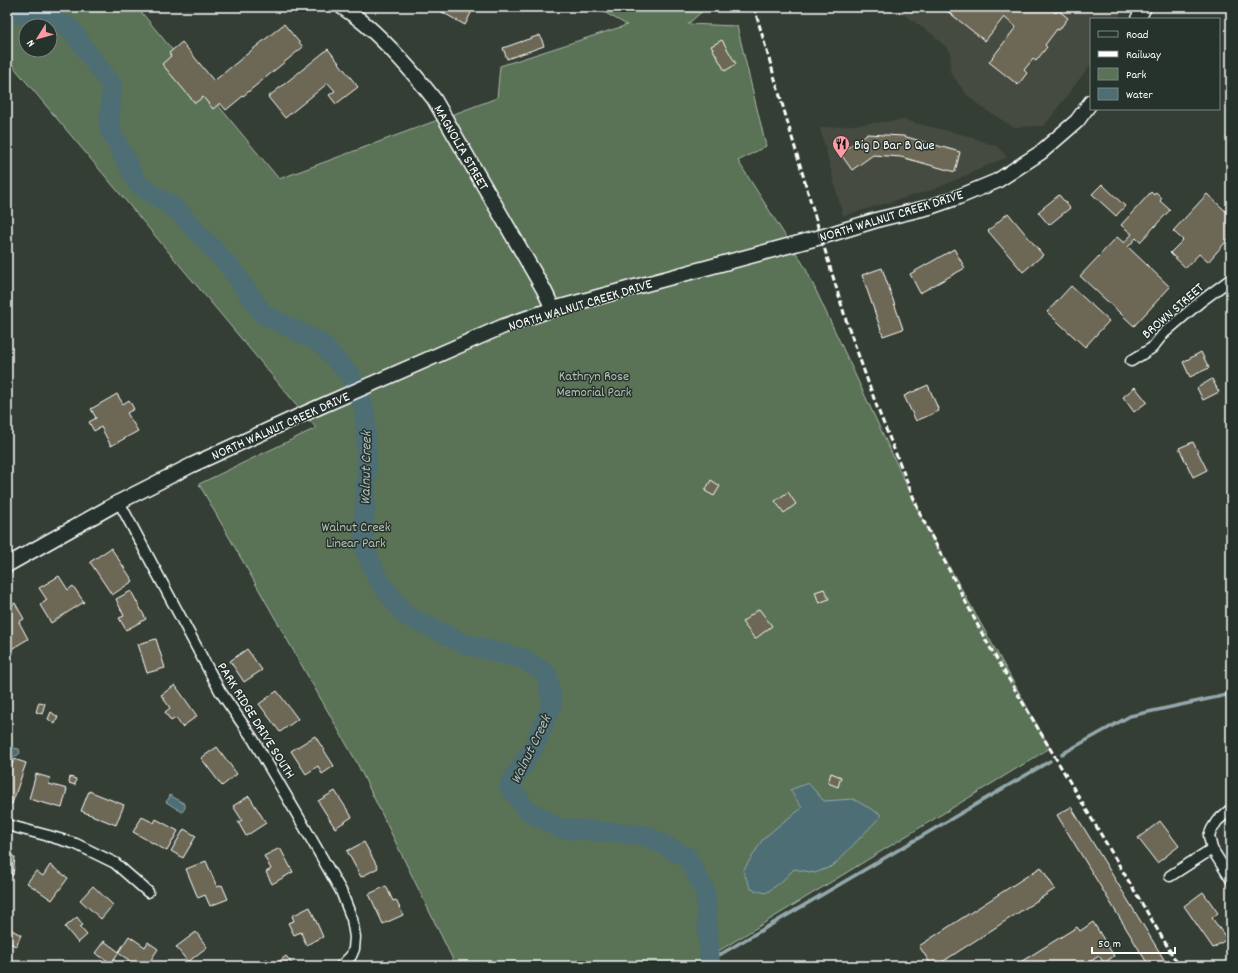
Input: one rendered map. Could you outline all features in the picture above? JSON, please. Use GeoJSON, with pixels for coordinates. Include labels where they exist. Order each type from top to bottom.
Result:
{"type":"FeatureCollection","features":[{"type":"Feature","properties":{"kind":"main road","name":"MAGNOLIA STREET"},"geometry":{"type":"LineString","coordinates":[[342,7],[364,23],[398,57],[434,99],[553,309]]}},
{"type":"Feature","properties":{"kind":"main road"},"geometry":{"type":"LineString","coordinates":[[1138,18],[1144,7]]}},
{"type":"Feature","properties":{"kind":"main road","name":"NORTH WALNUT CREEK DRIVE"},"geometry":{"type":"LineString","coordinates":[[7,565],[119,502],[192,465],[310,411],[504,326],[553,309],[820,237],[880,219],[930,207],[997,181],[1040,153],[1077,121],[1090,103]]}},
{"type":"Feature","properties":{"kind":"street","name":"BROWN STREET"},"geometry":{"type":"LineString","coordinates":[[1131,361],[1152,348],[1164,333],[1200,302],[1231,279]]}},
{"type":"Feature","properties":{"kind":"street","name":"PARK RIDGE DRIVE SOUTH"},"geometry":{"type":"LineString","coordinates":[[119,502],[220,691],[253,739],[341,891],[352,919],[356,937],[351,956],[341,966]]}},
{"type":"Feature","properties":{"kind":"street"},"geometry":{"type":"LineString","coordinates":[[1231,809],[1217,820],[1209,836],[1212,849],[1231,879]]}},
{"type":"Feature","properties":{"kind":"street"},"geometry":{"type":"LineString","coordinates":[[7,825],[76,844],[115,863],[148,892]]}},
{"type":"Feature","properties":{"kind":"street"},"geometry":{"type":"LineString","coordinates":[[1170,876],[1212,849]]}},
{"type":"Feature","properties":{"kind":"shaded area"},"geometry":{"type":"Polygon","coordinates":[[[893,7],[1124,7],[1118,18],[1090,18],[1090,65],[1044,126],[1013,127],[981,107],[967,95],[950,72],[951,52],[932,34],[893,7]]]}},
{"type":"Feature","properties":{"kind":"shaded area"},"geometry":{"type":"Polygon","coordinates":[[[904,120],[968,136],[998,147],[1007,157],[935,189],[843,216],[820,128],[904,120]]]}},
{"type":"Feature","properties":{"kind":"green space","name":"Kathryn Rose Memorial Park"},"geometry":{"type":"Polygon","coordinates":[[[7,7],[137,7],[279,179],[497,98],[500,66],[627,25],[595,7],[707,7],[688,24],[737,26],[766,146],[738,161],[805,267],[921,516],[1050,748],[694,966],[456,966],[356,761],[199,484],[316,428],[7,59],[7,7]]]}},
{"type":"Feature","properties":{"kind":"water"},"geometry":{"type":"Polygon","coordinates":[[[14,748],[19,749],[20,753],[16,756],[7,758],[7,750],[14,748]]]}},
{"type":"Feature","properties":{"kind":"water"},"geometry":{"type":"Polygon","coordinates":[[[808,783],[824,801],[853,799],[882,815],[833,866],[815,873],[794,869],[782,881],[766,893],[751,889],[743,871],[763,839],[802,808],[790,790],[808,783]]]}},
{"type":"Feature","properties":{"kind":"water"},"geometry":{"type":"Polygon","coordinates":[[[170,795],[185,804],[185,808],[182,812],[166,802],[170,795]]]}},
{"type":"Feature","properties":{"kind":"building"},"geometry":{"type":"Polygon","coordinates":[[[433,7],[474,7],[465,25],[433,7]]]}},
{"type":"Feature","properties":{"kind":"building"},"geometry":{"type":"Polygon","coordinates":[[[942,7],[1048,7],[1056,13],[1058,10],[1068,18],[1059,30],[1057,29],[1045,45],[1047,47],[1036,61],[1033,59],[1024,70],[1027,73],[1018,85],[989,62],[1016,27],[1004,17],[985,41],[942,7]]]}},
{"type":"Feature","properties":{"kind":"building"},"geometry":{"type":"Polygon","coordinates":[[[284,24],[303,47],[226,110],[220,103],[213,109],[203,97],[195,103],[162,64],[171,56],[169,53],[182,42],[214,81],[284,24]]]}},
{"type":"Feature","properties":{"kind":"building"},"geometry":{"type":"Polygon","coordinates":[[[540,35],[544,46],[507,59],[503,48],[540,35]]]}},
{"type":"Feature","properties":{"kind":"building"},"geometry":{"type":"Polygon","coordinates":[[[722,40],[736,64],[725,71],[711,46],[722,40]]]}},
{"type":"Feature","properties":{"kind":"building"},"geometry":{"type":"Polygon","coordinates":[[[328,49],[358,87],[336,104],[329,95],[335,91],[328,83],[285,118],[268,97],[328,49]]]}},
{"type":"Feature","properties":{"kind":"building"},"geometry":{"type":"Polygon","coordinates":[[[867,134],[903,136],[960,152],[955,172],[901,157],[873,155],[852,170],[840,153],[867,134]]]}},
{"type":"Feature","properties":{"kind":"building"},"geometry":{"type":"Polygon","coordinates":[[[1102,184],[1125,206],[1116,216],[1092,194],[1102,184]]]}},
{"type":"Feature","properties":{"kind":"building"},"geometry":{"type":"Polygon","coordinates":[[[1151,192],[1154,195],[1156,192],[1162,198],[1160,201],[1170,210],[1140,242],[1136,238],[1128,247],[1170,287],[1134,326],[1080,276],[1117,237],[1124,243],[1132,234],[1121,225],[1151,192]]]}},
{"type":"Feature","properties":{"kind":"building"},"geometry":{"type":"Polygon","coordinates":[[[1207,194],[1231,216],[1231,236],[1208,262],[1199,254],[1186,268],[1170,253],[1183,240],[1173,231],[1207,194]]]}},
{"type":"Feature","properties":{"kind":"building"},"geometry":{"type":"Polygon","coordinates":[[[1059,195],[1070,208],[1049,225],[1038,212],[1059,195]]]}},
{"type":"Feature","properties":{"kind":"building"},"geometry":{"type":"Polygon","coordinates":[[[1008,213],[1043,255],[1023,272],[988,231],[1008,213]]]}},
{"type":"Feature","properties":{"kind":"building"},"geometry":{"type":"Polygon","coordinates":[[[954,249],[965,268],[920,293],[910,274],[954,249]]]}},
{"type":"Feature","properties":{"kind":"building"},"geometry":{"type":"Polygon","coordinates":[[[882,268],[903,329],[883,336],[862,275],[882,268]]]}},
{"type":"Feature","properties":{"kind":"building"},"geometry":{"type":"Polygon","coordinates":[[[1071,286],[1109,321],[1085,347],[1047,312],[1071,286]]]}},
{"type":"Feature","properties":{"kind":"building"},"geometry":{"type":"Polygon","coordinates":[[[1201,352],[1209,368],[1190,377],[1183,362],[1201,352]]]}},
{"type":"Feature","properties":{"kind":"building"},"geometry":{"type":"Polygon","coordinates":[[[1212,379],[1219,392],[1203,400],[1197,388],[1212,379]]]}},
{"type":"Feature","properties":{"kind":"building"},"geometry":{"type":"Polygon","coordinates":[[[928,385],[939,411],[916,421],[904,396],[928,385]]]}},
{"type":"Feature","properties":{"kind":"building"},"geometry":{"type":"Polygon","coordinates":[[[1135,387],[1147,402],[1134,412],[1123,397],[1135,387]]]}},
{"type":"Feature","properties":{"kind":"building"},"geometry":{"type":"Polygon","coordinates":[[[117,394],[123,404],[129,400],[134,409],[127,413],[138,431],[111,446],[101,427],[94,431],[89,422],[96,418],[91,409],[117,394]]]}},
{"type":"Feature","properties":{"kind":"building"},"geometry":{"type":"Polygon","coordinates":[[[1193,442],[1207,470],[1193,477],[1179,448],[1193,442]]]}},
{"type":"Feature","properties":{"kind":"building"},"geometry":{"type":"Polygon","coordinates":[[[711,480],[720,486],[714,496],[705,491],[711,480]]]}},
{"type":"Feature","properties":{"kind":"building"},"geometry":{"type":"Polygon","coordinates":[[[788,492],[796,504],[784,513],[775,501],[788,492]]]}},
{"type":"Feature","properties":{"kind":"building"},"geometry":{"type":"Polygon","coordinates":[[[111,548],[133,581],[112,595],[90,562],[111,548]]]}},
{"type":"Feature","properties":{"kind":"building"},"geometry":{"type":"Polygon","coordinates":[[[59,576],[68,590],[73,586],[84,602],[51,623],[40,605],[47,600],[39,588],[59,576]]]}},
{"type":"Feature","properties":{"kind":"building"},"geometry":{"type":"Polygon","coordinates":[[[824,589],[829,599],[819,603],[815,592],[824,589]]]}},
{"type":"Feature","properties":{"kind":"building"},"geometry":{"type":"Polygon","coordinates":[[[131,591],[146,619],[126,630],[119,618],[124,616],[116,599],[131,591]]]}},
{"type":"Feature","properties":{"kind":"building"},"geometry":{"type":"Polygon","coordinates":[[[15,603],[24,619],[19,622],[28,639],[8,651],[7,608],[15,603]]]}},
{"type":"Feature","properties":{"kind":"building"},"geometry":{"type":"Polygon","coordinates":[[[759,609],[772,626],[755,639],[742,622],[759,609]]]}},
{"type":"Feature","properties":{"kind":"building"},"geometry":{"type":"Polygon","coordinates":[[[156,639],[165,668],[147,673],[138,644],[156,639]]]}},
{"type":"Feature","properties":{"kind":"building"},"geometry":{"type":"Polygon","coordinates":[[[247,649],[262,670],[244,682],[230,661],[247,649]]]}},
{"type":"Feature","properties":{"kind":"building"},"geometry":{"type":"Polygon","coordinates":[[[175,685],[197,716],[182,727],[176,718],[171,721],[165,712],[170,708],[161,695],[175,685]]]}},
{"type":"Feature","properties":{"kind":"building"},"geometry":{"type":"Polygon","coordinates":[[[277,691],[298,719],[280,732],[259,704],[277,691]]]}},
{"type":"Feature","properties":{"kind":"building"},"geometry":{"type":"Polygon","coordinates":[[[39,702],[45,703],[42,714],[36,712],[39,702]]]}},
{"type":"Feature","properties":{"kind":"building"},"geometry":{"type":"Polygon","coordinates":[[[51,712],[58,717],[55,724],[48,719],[51,712]]]}},
{"type":"Feature","properties":{"kind":"building"},"geometry":{"type":"Polygon","coordinates":[[[315,736],[334,766],[322,774],[318,766],[306,774],[291,751],[315,736]]]}},
{"type":"Feature","properties":{"kind":"building"},"geometry":{"type":"Polygon","coordinates":[[[217,747],[237,774],[222,786],[201,758],[217,747]]]}},
{"type":"Feature","properties":{"kind":"building"},"geometry":{"type":"Polygon","coordinates":[[[14,759],[26,763],[12,804],[7,802],[7,766],[11,767],[14,759]]]}},
{"type":"Feature","properties":{"kind":"building"},"geometry":{"type":"Polygon","coordinates":[[[831,773],[841,777],[838,787],[828,783],[831,773]]]}},
{"type":"Feature","properties":{"kind":"building"},"geometry":{"type":"Polygon","coordinates":[[[36,774],[50,778],[49,784],[67,789],[62,808],[29,799],[36,774]]]}},
{"type":"Feature","properties":{"kind":"building"},"geometry":{"type":"Polygon","coordinates":[[[70,777],[76,779],[75,785],[69,783],[70,777]]]}},
{"type":"Feature","properties":{"kind":"building"},"geometry":{"type":"Polygon","coordinates":[[[89,791],[124,805],[116,825],[81,811],[89,791]]]}},
{"type":"Feature","properties":{"kind":"building"},"geometry":{"type":"Polygon","coordinates":[[[335,791],[352,817],[335,828],[318,801],[335,791]]]}},
{"type":"Feature","properties":{"kind":"building"},"geometry":{"type":"Polygon","coordinates":[[[249,796],[266,823],[246,836],[238,822],[242,820],[233,806],[249,796]]]}},
{"type":"Feature","properties":{"kind":"building"},"geometry":{"type":"Polygon","coordinates":[[[1071,807],[1168,966],[1149,966],[1057,815],[1071,807]]]}},
{"type":"Feature","properties":{"kind":"building"},"geometry":{"type":"Polygon","coordinates":[[[142,817],[154,823],[156,819],[178,831],[167,851],[133,832],[142,817]]]}},
{"type":"Feature","properties":{"kind":"building"},"geometry":{"type":"Polygon","coordinates":[[[1160,821],[1179,846],[1157,863],[1138,838],[1160,821]]]}},
{"type":"Feature","properties":{"kind":"building"},"geometry":{"type":"Polygon","coordinates":[[[184,829],[196,836],[183,858],[171,851],[184,829]]]}},
{"type":"Feature","properties":{"kind":"building"},"geometry":{"type":"Polygon","coordinates":[[[364,842],[378,868],[361,877],[347,851],[364,842]]]}},
{"type":"Feature","properties":{"kind":"building"},"geometry":{"type":"Polygon","coordinates":[[[280,848],[293,872],[272,884],[266,872],[271,869],[264,856],[280,848]]]}},
{"type":"Feature","properties":{"kind":"building"},"geometry":{"type":"Polygon","coordinates":[[[7,856],[15,857],[13,875],[7,875],[7,856]]]}},
{"type":"Feature","properties":{"kind":"building"},"geometry":{"type":"Polygon","coordinates":[[[206,861],[217,887],[222,885],[228,899],[210,906],[205,895],[198,898],[186,869],[206,861]]]}},
{"type":"Feature","properties":{"kind":"building"},"geometry":{"type":"Polygon","coordinates":[[[50,865],[68,878],[52,900],[27,883],[36,871],[43,876],[50,865]]]}},
{"type":"Feature","properties":{"kind":"building"},"geometry":{"type":"Polygon","coordinates":[[[1041,867],[1055,889],[936,966],[932,966],[919,946],[1041,867]]]}},
{"type":"Feature","properties":{"kind":"building"},"geometry":{"type":"Polygon","coordinates":[[[93,886],[113,905],[101,919],[80,900],[93,886]]]}},
{"type":"Feature","properties":{"kind":"building"},"geometry":{"type":"Polygon","coordinates":[[[386,886],[393,901],[396,900],[403,915],[383,924],[369,894],[386,886]]]}},
{"type":"Feature","properties":{"kind":"building"},"geometry":{"type":"Polygon","coordinates":[[[1203,892],[1218,913],[1212,918],[1227,939],[1213,948],[1184,906],[1203,892]]]}},
{"type":"Feature","properties":{"kind":"building"},"geometry":{"type":"Polygon","coordinates":[[[310,907],[323,937],[306,945],[301,932],[294,935],[288,923],[294,921],[292,916],[310,907]]]}},
{"type":"Feature","properties":{"kind":"building"},"geometry":{"type":"Polygon","coordinates":[[[77,917],[83,925],[80,927],[87,935],[78,943],[65,927],[77,917]]]}},
{"type":"Feature","properties":{"kind":"building"},"geometry":{"type":"Polygon","coordinates":[[[1093,922],[1114,956],[1104,963],[1099,956],[1083,966],[1014,966],[1077,927],[1080,931],[1093,922]]]}},
{"type":"Feature","properties":{"kind":"building"},"geometry":{"type":"Polygon","coordinates":[[[10,929],[21,935],[16,946],[7,942],[7,935],[10,929]]]}},
{"type":"Feature","properties":{"kind":"building"},"geometry":{"type":"Polygon","coordinates":[[[196,932],[207,947],[188,962],[176,947],[196,932]]]}},
{"type":"Feature","properties":{"kind":"building"},"geometry":{"type":"Polygon","coordinates":[[[129,936],[145,947],[148,942],[158,949],[147,966],[139,962],[137,966],[130,966],[127,964],[129,960],[118,953],[129,936]]]}},
{"type":"Feature","properties":{"kind":"building"},"geometry":{"type":"Polygon","coordinates":[[[104,941],[119,952],[111,963],[95,953],[104,941]]]}},
{"type":"Feature","properties":{"kind":"building"},"geometry":{"type":"Polygon","coordinates":[[[286,956],[294,966],[273,966],[286,956]]]}},
{"type":"Feature","properties":{"kind":"building"},"geometry":{"type":"Polygon","coordinates":[[[267,959],[272,966],[258,966],[267,959]]]}},
{"type":"Feature","properties":{"kind":"building"},"geometry":{"type":"Polygon","coordinates":[[[384,960],[395,966],[380,966],[384,960]]]}},
{"type":"Feature","properties":{"kind":"building"},"geometry":{"type":"Polygon","coordinates":[[[24,961],[35,966],[22,966],[24,961]]]}},
{"type":"Feature","properties":{"kind":"building"},"geometry":{"type":"Polygon","coordinates":[[[1231,961],[1231,966],[1223,966],[1231,961]]]}},
{"type":"Feature","properties":{"kind":"waterway","name":"Walnut Creek"},"geometry":{"type":"LineString","coordinates":[[7,14],[40,12],[70,28],[112,86],[109,128],[138,184],[176,209],[231,268],[263,314],[321,343],[350,375],[365,410],[367,465],[363,545],[379,581],[405,615],[463,643],[523,659],[547,674],[552,704],[534,747],[509,786],[527,810],[559,828],[644,835],[687,857],[705,891],[710,966]]}},
{"type":"Feature","properties":{"kind":"waterway"},"geometry":{"type":"LineString","coordinates":[[1062,754],[1130,716],[1231,694]]}},
{"type":"Feature","properties":{"kind":"waterway"},"geometry":{"type":"LineString","coordinates":[[709,961],[1050,761]]}},
{"type":"Feature","properties":{"kind":"railway"},"geometry":{"type":"LineString","coordinates":[[754,7],[847,323],[877,407],[921,516],[985,639],[1179,966]]}},
{"type":"Feature","properties":{"kind":"place","name":"Big D Bar B Que"},"geometry":{"type":"Point","coordinates":[841,159]}},
{"type":"Feature","properties":{"kind":"park label","name":"Walnut Creek Linear Park"},"geometry":{"type":"Point","coordinates":[356,534]}}]}
